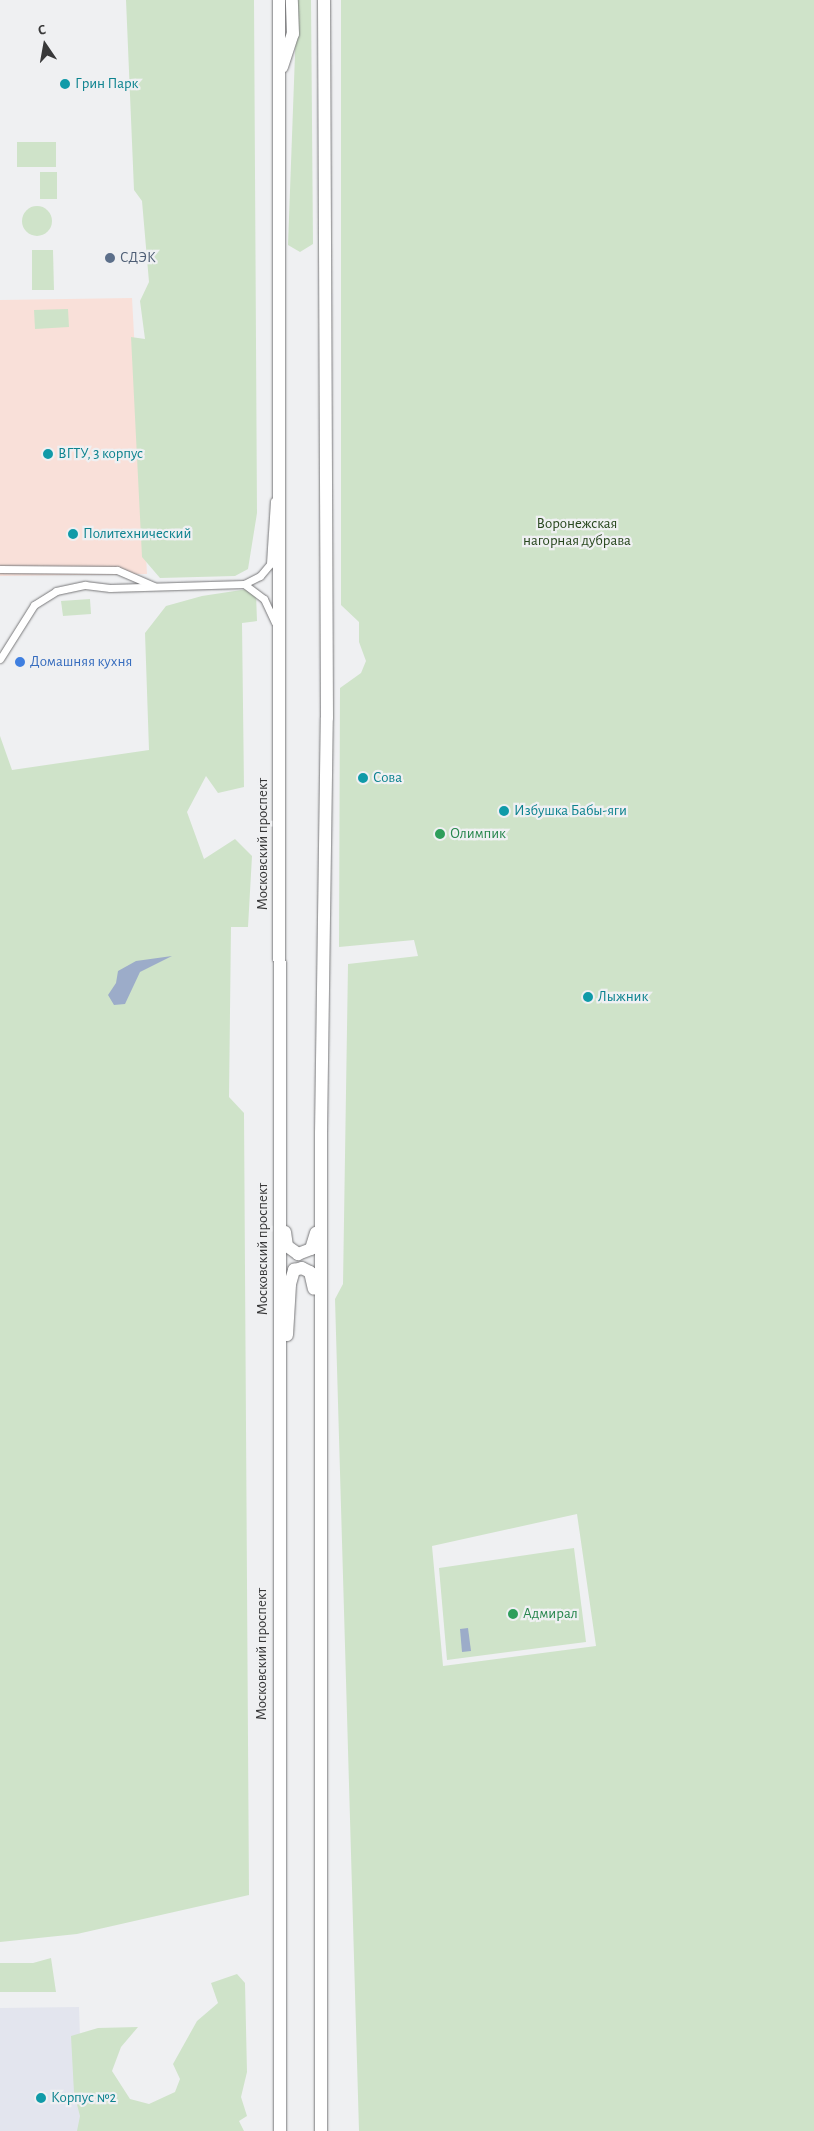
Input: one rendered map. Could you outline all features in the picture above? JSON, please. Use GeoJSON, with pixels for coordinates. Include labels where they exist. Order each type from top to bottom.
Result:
{"type":"FeatureCollection","features":[{"type":"Feature","properties":{"kind":"highway","name":"Московский проспект"},"geometry":{"type":"LineString","coordinates":[[279,0],[278,478],[281,1107],[278,1442],[280,2131]]}},
{"type":"Feature","properties":{"kind":"highway"},"geometry":{"type":"LineString","coordinates":[[279,79],[293,34],[292,0]]}},
{"type":"Feature","properties":{"kind":"highway"},"geometry":{"type":"LineString","coordinates":[[318,0],[319,41],[324,69]]}},
{"type":"Feature","properties":{"kind":"highway"},"geometry":{"type":"LineString","coordinates":[[321,2131],[320,1359],[327,718],[324,421],[324,0]]}},
{"type":"Feature","properties":{"kind":"highway"},"geometry":{"type":"LineString","coordinates":[[281,1107],[285,1146],[285,1239],[287,1246],[296,1253],[308,1252],[315,1241],[321,1133]]}},
{"type":"Feature","properties":{"kind":"highway"},"geometry":{"type":"LineString","coordinates":[[278,1442],[283,1414],[290,1284],[294,1270],[298,1268],[310,1272],[314,1279],[320,1359]]}},
{"type":"Feature","properties":{"kind":"street"},"geometry":{"type":"LineString","coordinates":[[0,659],[34,605],[56,591],[85,585],[156,587],[244,584],[260,576],[270,564],[278,478]]}},
{"type":"Feature","properties":{"kind":"street"},"geometry":{"type":"LineString","coordinates":[[0,569],[117,570],[156,587]]}},
{"type":"Feature","properties":{"kind":"street"},"geometry":{"type":"LineString","coordinates":[[244,584],[264,599],[274,617],[279,656]]}},
{"type":"Feature","properties":{"kind":"shaded area"},"geometry":{"type":"Polygon","coordinates":[[[132,298],[147,574],[0,576],[0,300],[132,298]]]}},
{"type":"Feature","properties":{"kind":"shaded area"},"geometry":{"type":"Polygon","coordinates":[[[79,2007],[83,2131],[0,2131],[0,2008],[79,2007]]]}},
{"type":"Feature","properties":{"kind":"green space"},"geometry":{"type":"Polygon","coordinates":[[[126,0],[254,0],[257,513],[248,569],[235,576],[160,578],[142,557],[131,337],[145,339],[140,301],[149,282],[142,201],[134,190],[126,0]]]}},
{"type":"Feature","properties":{"kind":"green space"},"geometry":{"type":"Polygon","coordinates":[[[297,0],[311,0],[313,244],[300,252],[288,245],[297,0]]]}},
{"type":"Feature","properties":{"kind":"green space","name":"Воронежская нагорная дубрава"},"geometry":{"type":"Polygon","coordinates":[[[341,0],[814,0],[814,2131],[359,2131],[335,1299],[343,1284],[348,964],[418,956],[414,940],[339,947],[340,688],[361,673],[366,661],[359,642],[359,622],[341,605],[341,0]],[[577,1514],[432,1546],[443,1666],[596,1646],[577,1514]]]}},
{"type":"Feature","properties":{"kind":"green space"},"geometry":{"type":"Polygon","coordinates":[[[17,142],[56,142],[56,167],[17,167],[17,142]]]}},
{"type":"Feature","properties":{"kind":"green space"},"geometry":{"type":"Polygon","coordinates":[[[40,172],[57,172],[57,199],[40,199],[40,172]]]}},
{"type":"Feature","properties":{"kind":"green space"},"geometry":{"type":"Polygon","coordinates":[[[37,206],[48,210],[52,221],[48,232],[37,236],[26,232],[22,221],[26,210],[37,206]]]}},
{"type":"Feature","properties":{"kind":"green space"},"geometry":{"type":"Polygon","coordinates":[[[32,250],[53,250],[54,290],[32,290],[32,250]]]}},
{"type":"Feature","properties":{"kind":"green space"},"geometry":{"type":"Polygon","coordinates":[[[68,309],[69,327],[35,329],[34,310],[68,309]]]}},
{"type":"Feature","properties":{"kind":"green space"},"geometry":{"type":"Polygon","coordinates":[[[248,589],[256,594],[257,621],[242,623],[244,787],[218,793],[206,776],[187,812],[204,859],[235,839],[252,856],[248,927],[231,927],[229,1097],[244,1113],[249,1895],[77,1934],[0,1942],[0,736],[12,770],[149,750],[145,633],[166,606],[202,596],[248,589]]]}},
{"type":"Feature","properties":{"kind":"green space"},"geometry":{"type":"Polygon","coordinates":[[[90,599],[91,614],[63,616],[61,601],[90,599]]]}},
{"type":"Feature","properties":{"kind":"green space","name":"Адмирал"},"geometry":{"type":"Polygon","coordinates":[[[574,1548],[586,1642],[447,1660],[439,1568],[574,1548]]]}},
{"type":"Feature","properties":{"kind":"green space"},"geometry":{"type":"Polygon","coordinates":[[[51,1958],[56,1992],[0,1992],[0,1963],[33,1963],[51,1958]]]}},
{"type":"Feature","properties":{"kind":"green space"},"geometry":{"type":"Polygon","coordinates":[[[237,1974],[245,1983],[247,2072],[241,2097],[247,2116],[239,2121],[244,2131],[77,2131],[80,2116],[74,2093],[71,2036],[98,2028],[138,2027],[121,2047],[112,2071],[130,2099],[149,2104],[175,2092],[180,2079],[173,2064],[197,2021],[218,2003],[211,1983],[237,1974]]]}},
{"type":"Feature","properties":{"kind":"water"},"geometry":{"type":"Polygon","coordinates":[[[172,956],[140,972],[125,1004],[114,1005],[108,995],[116,983],[118,971],[136,961],[172,956]]]}},
{"type":"Feature","properties":{"kind":"water"},"geometry":{"type":"Polygon","coordinates":[[[468,1628],[471,1651],[462,1652],[460,1629],[468,1628]]]}},
{"type":"Feature","properties":{"kind":"place","name":"Грин Парк"},"geometry":{"type":"Point","coordinates":[65,84]}},
{"type":"Feature","properties":{"kind":"place","name":"СДЭК"},"geometry":{"type":"Point","coordinates":[110,258]}},
{"type":"Feature","properties":{"kind":"place","name":"ВГТУ, 3 корпус"},"geometry":{"type":"Point","coordinates":[48,454]}},
{"type":"Feature","properties":{"kind":"place","name":"Политехнический"},"geometry":{"type":"Point","coordinates":[73,534]}},
{"type":"Feature","properties":{"kind":"place","name":"Домашняя кухня"},"geometry":{"type":"Point","coordinates":[20,662]}},
{"type":"Feature","properties":{"kind":"place","name":"Сова"},"geometry":{"type":"Point","coordinates":[363,778]}},
{"type":"Feature","properties":{"kind":"place","name":"Избушка Бабы-яги"},"geometry":{"type":"Point","coordinates":[504,811]}},
{"type":"Feature","properties":{"kind":"place","name":"Олимпик"},"geometry":{"type":"Point","coordinates":[440,834]}},
{"type":"Feature","properties":{"kind":"place","name":"Лыжник"},"geometry":{"type":"Point","coordinates":[588,997]}},
{"type":"Feature","properties":{"kind":"place","name":"Адмирал"},"geometry":{"type":"Point","coordinates":[513,1614]}},
{"type":"Feature","properties":{"kind":"place","name":"Корпус №2"},"geometry":{"type":"Point","coordinates":[41,2098]}}]}
